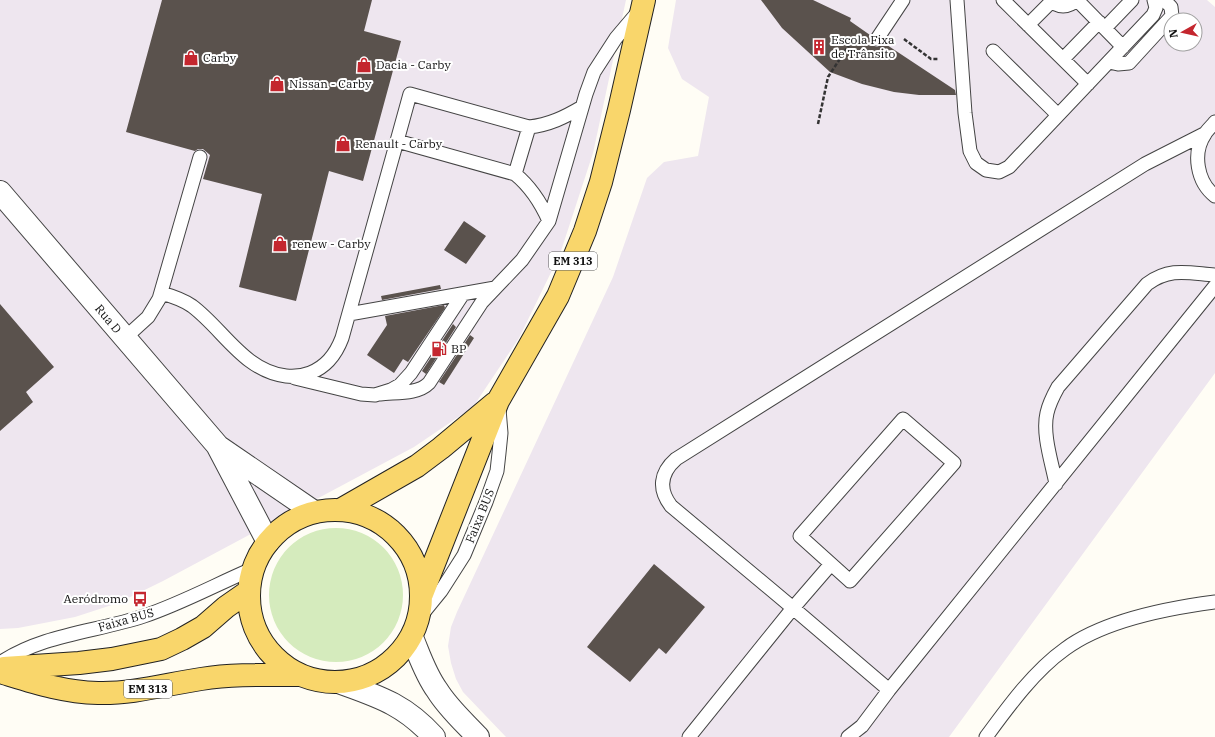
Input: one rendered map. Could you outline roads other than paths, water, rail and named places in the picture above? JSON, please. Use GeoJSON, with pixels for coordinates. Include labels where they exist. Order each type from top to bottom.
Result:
{"type":"FeatureCollection","features":[{"type":"Feature","properties":{"kind":"main road","name":"EM 313"},"geometry":{"type":"LineString","coordinates":[[422,594],[498,401],[558,296],[586,231],[601,182],[643,4]]}},
{"type":"Feature","properties":{"kind":"main road","name":"EM 313"},"geometry":{"type":"LineString","coordinates":[[342,509],[417,466],[442,448],[498,401]]}},
{"type":"Feature","properties":{"kind":"main road","name":"EM 313"},"geometry":{"type":"LineString","coordinates":[[342,509],[366,515],[389,527],[406,546],[418,568],[422,594],[420,618],[413,640],[390,663],[367,677],[341,683],[319,681],[298,674],[277,660],[261,640],[251,617],[249,591],[250,570],[268,542],[288,523],[314,512],[342,509]]}},
{"type":"Feature","properties":{"kind":"main road"},"geometry":{"type":"LineString","coordinates":[[0,668],[112,660],[161,649],[182,639],[203,626],[249,591]]}},
{"type":"Feature","properties":{"kind":"main road","name":"EM 313"},"geometry":{"type":"LineString","coordinates":[[0,672],[46,686],[99,693],[154,688],[226,676],[298,674]]}},
{"type":"Feature","properties":{"kind":"street","name":"Rua D"},"geometry":{"type":"LineString","coordinates":[[0,192],[216,446]]}},
{"type":"Feature","properties":{"kind":"street"},"geometry":{"type":"LineString","coordinates":[[216,446],[314,512]]}},
{"type":"Feature","properties":{"kind":"street"},"geometry":{"type":"LineString","coordinates":[[216,446],[268,542]]}},
{"type":"Feature","properties":{"kind":"street"},"geometry":{"type":"LineString","coordinates":[[413,640],[436,690],[478,737]]}},
{"type":"Feature","properties":{"kind":"street"},"geometry":{"type":"LineString","coordinates":[[341,683],[388,700],[408,713],[428,734]]}},
{"type":"Feature","properties":{"kind":"lane"},"geometry":{"type":"LineString","coordinates":[[877,39],[903,0]]}},
{"type":"Feature","properties":{"kind":"lane"},"geometry":{"type":"LineString","coordinates":[[957,0],[966,120],[970,151],[976,163],[986,170],[999,172],[1009,167],[1153,15],[1160,0],[1171,7],[1172,16],[1129,63],[1118,64],[1109,62]]}},
{"type":"Feature","properties":{"kind":"lane"},"geometry":{"type":"LineString","coordinates":[[1003,0],[1088,84]]}},
{"type":"Feature","properties":{"kind":"lane"},"geometry":{"type":"LineString","coordinates":[[1028,25],[1050,1],[1062,6],[1068,6],[1077,0],[1123,46]]}},
{"type":"Feature","properties":{"kind":"lane"},"geometry":{"type":"LineString","coordinates":[[1063,59],[1132,0]]}},
{"type":"Feature","properties":{"kind":"lane"},"geometry":{"type":"LineString","coordinates":[[284,375],[368,395],[416,390],[426,385],[482,302],[517,265],[549,222],[590,83],[600,61],[643,4]]}},
{"type":"Feature","properties":{"kind":"lane"},"geometry":{"type":"LineString","coordinates":[[993,51],[1058,115]]}},
{"type":"Feature","properties":{"kind":"lane"},"geometry":{"type":"LineString","coordinates":[[161,292],[180,299],[191,306],[236,348],[258,366],[275,374],[300,376],[307,375],[320,369],[326,364],[339,346],[410,94],[529,127],[548,124],[569,115],[582,107]]}},
{"type":"Feature","properties":{"kind":"lane"},"geometry":{"type":"LineString","coordinates":[[888,690],[672,506],[667,500],[662,487],[664,475],[671,464],[1145,164],[1204,134],[1215,122]]}},
{"type":"Feature","properties":{"kind":"lane"},"geometry":{"type":"LineString","coordinates":[[515,174],[529,127]]}},
{"type":"Feature","properties":{"kind":"lane"},"geometry":{"type":"LineString","coordinates":[[1204,134],[1199,149],[1198,164],[1202,180],[1210,193],[1215,196]]}},
{"type":"Feature","properties":{"kind":"lane"},"geometry":{"type":"LineString","coordinates":[[397,141],[515,174],[532,190],[549,222]]}},
{"type":"Feature","properties":{"kind":"lane"},"geometry":{"type":"LineString","coordinates":[[125,338],[148,317],[157,304],[200,156]]}},
{"type":"Feature","properties":{"kind":"lane"},"geometry":{"type":"LineString","coordinates":[[1056,484],[1045,429],[1046,414],[1050,402],[1058,387],[1147,284],[1156,277],[1175,272],[1215,275]]}},
{"type":"Feature","properties":{"kind":"lane"},"geometry":{"type":"LineString","coordinates":[[848,737],[862,726],[888,690],[1215,286]]}},
{"type":"Feature","properties":{"kind":"lane"},"geometry":{"type":"LineString","coordinates":[[349,314],[495,288]]}},
{"type":"Feature","properties":{"kind":"lane"},"geometry":{"type":"LineString","coordinates":[[380,394],[395,388],[408,377],[463,294]]}},
{"type":"Feature","properties":{"kind":"lane","name":"Faixa BUS"},"geometry":{"type":"LineString","coordinates":[[420,618],[441,591],[464,555],[486,502],[497,471],[500,453],[501,433],[498,401]]}},
{"type":"Feature","properties":{"kind":"lane"},"geometry":{"type":"LineString","coordinates":[[903,419],[954,463],[850,581],[831,564],[800,536],[903,419]]}},
{"type":"Feature","properties":{"kind":"lane"},"geometry":{"type":"LineString","coordinates":[[689,737],[793,608],[831,564]]}},
{"type":"Feature","properties":{"kind":"lane","name":"Faixa BUS"},"geometry":{"type":"LineString","coordinates":[[0,663],[27,648],[43,642],[144,616],[166,608],[250,570]]}},
{"type":"Feature","properties":{"kind":"lane"},"geometry":{"type":"LineString","coordinates":[[986,737],[1005,711],[1027,686],[1045,666],[1065,648],[1116,624],[1178,608],[1215,602]]}},
{"type":"Feature","properties":{"kind":"place","name":"Escola Fixa de Trânsito"},"geometry":{"type":"Point","coordinates":[819,47]}},
{"type":"Feature","properties":{"kind":"place","name":"Carby"},"geometry":{"type":"Point","coordinates":[191,58]}},
{"type":"Feature","properties":{"kind":"place","name":"Dacia - Carby"},"geometry":{"type":"Point","coordinates":[364,65]}},
{"type":"Feature","properties":{"kind":"place","name":"Nissan - Carby"},"geometry":{"type":"Point","coordinates":[277,84]}},
{"type":"Feature","properties":{"kind":"place","name":"Renault - Carby"},"geometry":{"type":"Point","coordinates":[343,144]}},
{"type":"Feature","properties":{"kind":"place","name":"renew - Carby"},"geometry":{"type":"Point","coordinates":[280,244]}},
{"type":"Feature","properties":{"kind":"place","name":"BP"},"geometry":{"type":"Point","coordinates":[439,349]}},
{"type":"Feature","properties":{"kind":"place","name":"Aeródromo"},"geometry":{"type":"Point","coordinates":[140,599]}}]}
